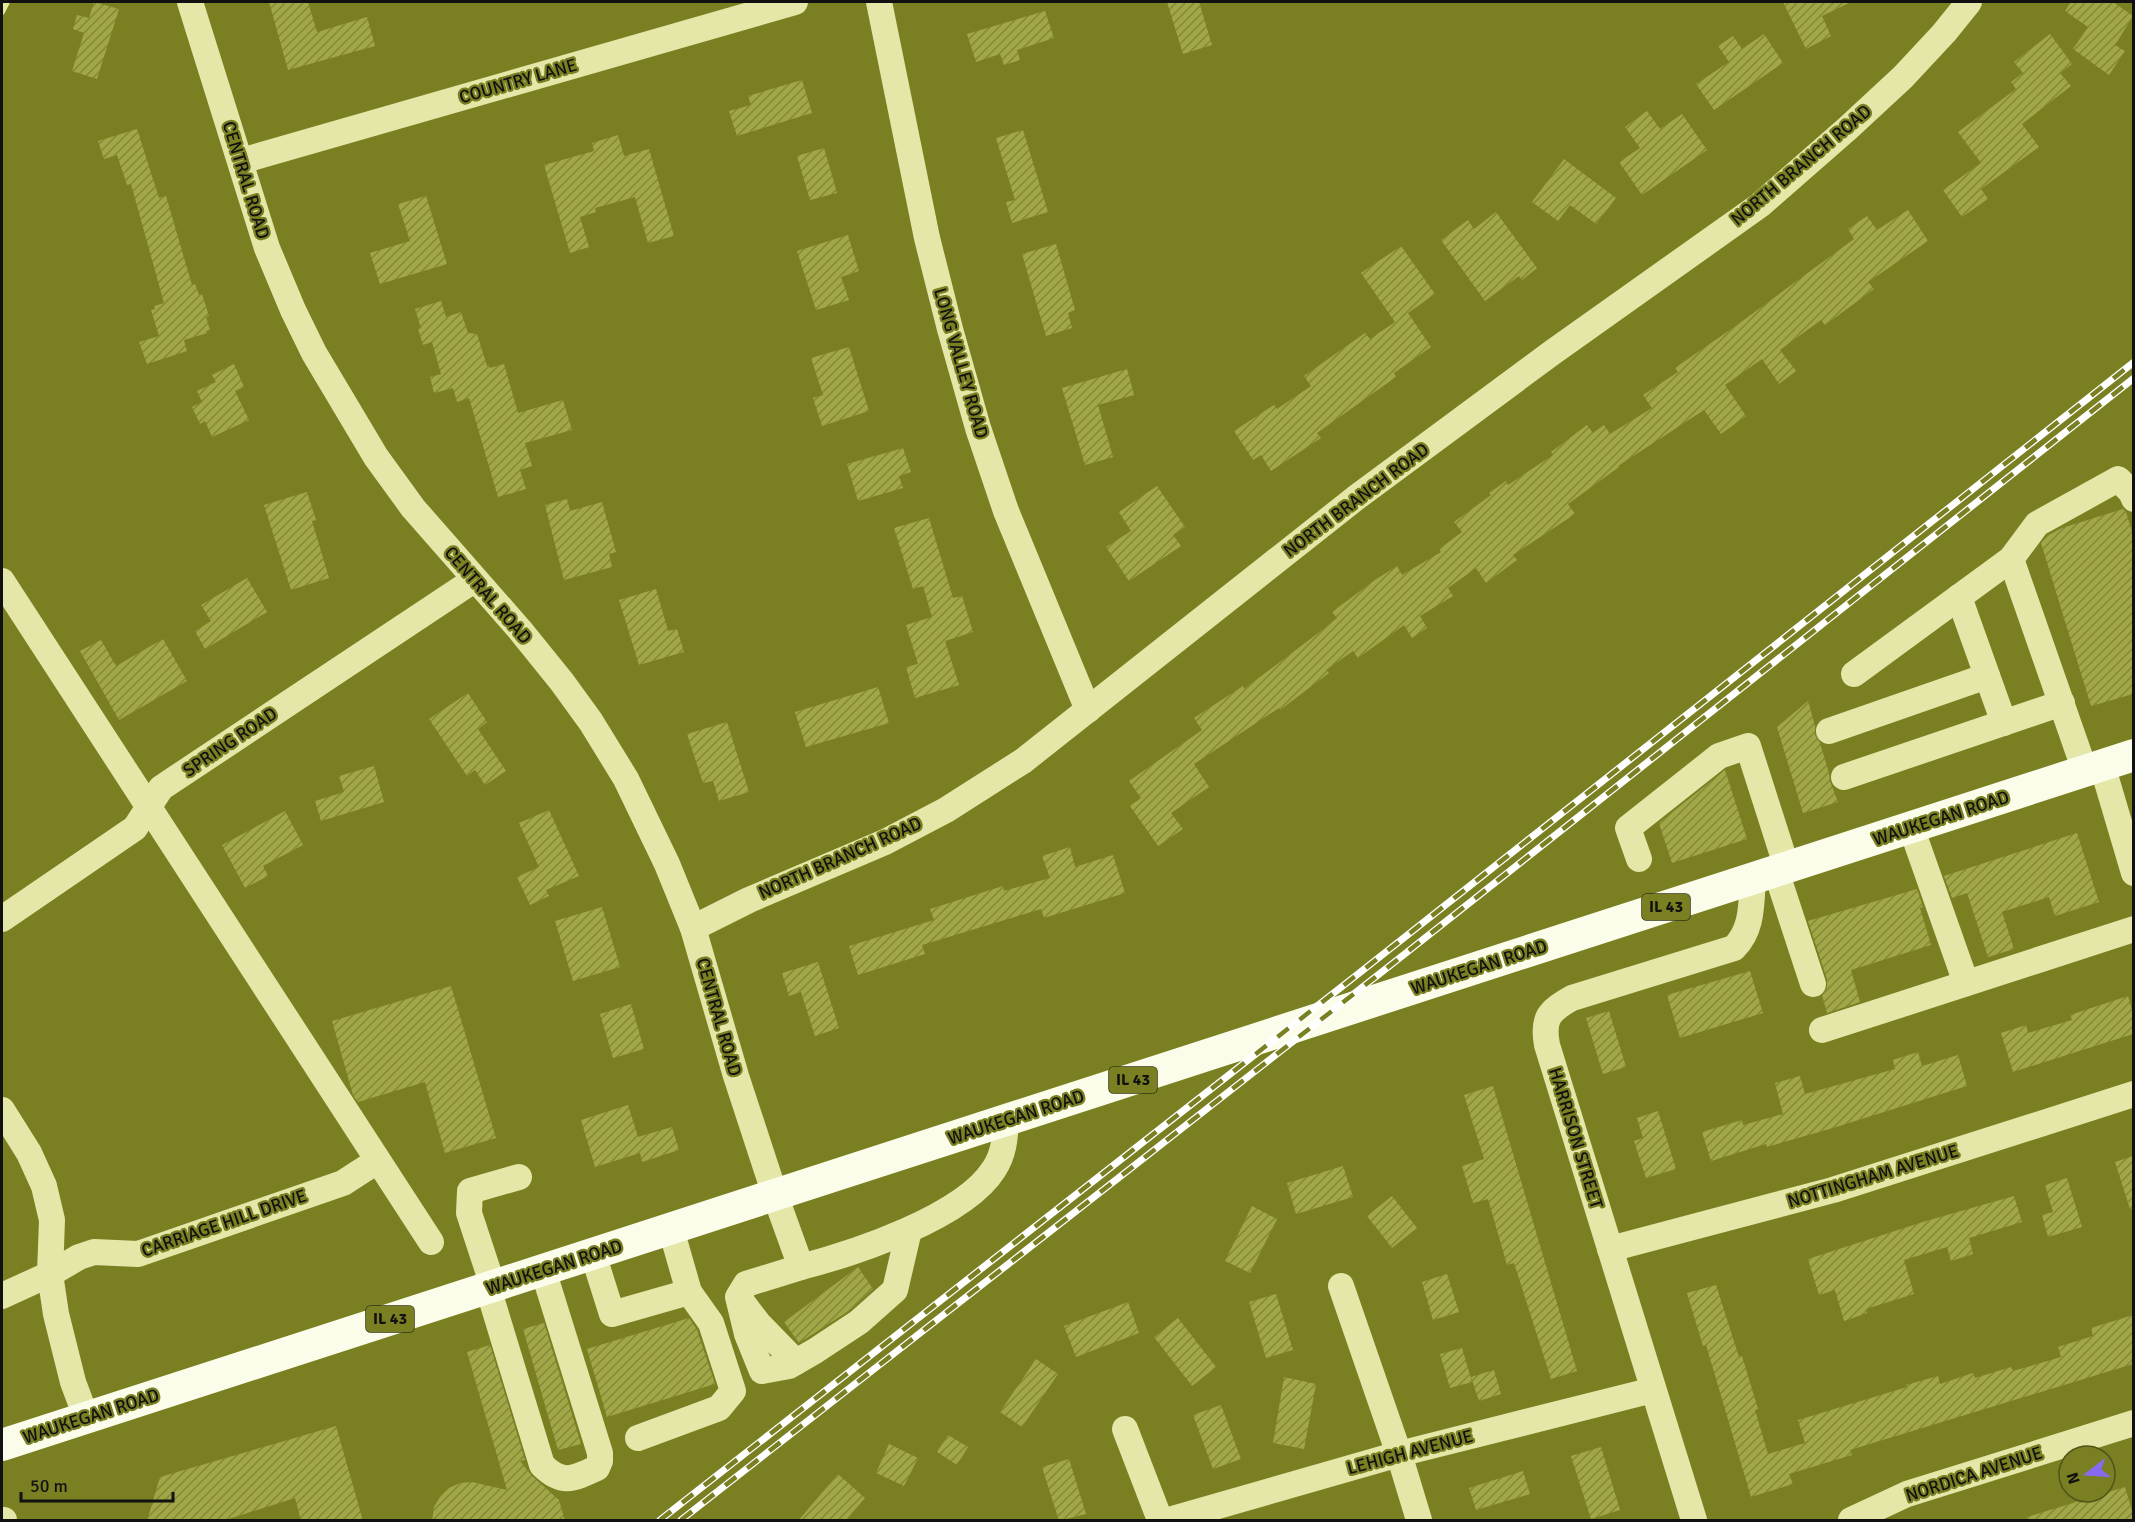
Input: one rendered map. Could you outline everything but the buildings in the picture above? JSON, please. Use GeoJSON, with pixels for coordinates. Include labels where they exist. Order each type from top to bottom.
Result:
{"type":"FeatureCollection","features":[{"type":"Feature","properties":{"kind":"main road","name":"WAUKEGAN ROAD"},"geometry":{"type":"LineString","coordinates":[[3,1449],[86,1417],[2133,755]]}},
{"type":"Feature","properties":{"kind":"street","name":"CENTRAL ROAD"},"geometry":{"type":"LineString","coordinates":[[190,2],[267,248],[314,353],[376,458],[413,508],[520,630],[562,682],[591,722],[626,778],[667,864],[693,928],[736,1076],[801,1267]]}},
{"type":"Feature","properties":{"kind":"street","name":"COUNTRY LANE"},"geometry":{"type":"LineString","coordinates":[[241,161],[795,2]]}},
{"type":"Feature","properties":{"kind":"street","name":"LONG VALLEY ROAD"},"geometry":{"type":"LineString","coordinates":[[879,2],[927,238],[978,428],[1006,511],[1088,710]]}},
{"type":"Feature","properties":{"kind":"street","name":"NORTH BRANCH ROAD"},"geometry":{"type":"LineString","coordinates":[[693,928],[749,900],[885,842],[946,810],[1023,761],[1358,497],[1553,352],[1760,205],[1903,77],[1969,2]]}},
{"type":"Feature","properties":{"kind":"street"},"geometry":{"type":"LineString","coordinates":[[1854,674],[2011,559],[2037,524],[2118,479],[2131,492],[2133,499]]}},
{"type":"Feature","properties":{"kind":"street"},"geometry":{"type":"LineString","coordinates":[[2011,559],[2062,703],[2129,844],[2133,873]]}},
{"type":"Feature","properties":{"kind":"street","name":"SPRING ROAD"},"geometry":{"type":"LineString","coordinates":[[2,919],[135,828],[161,788],[474,580]]}},
{"type":"Feature","properties":{"kind":"street"},"geometry":{"type":"LineString","coordinates":[[2,581],[431,1242]]}},
{"type":"Feature","properties":{"kind":"street"},"geometry":{"type":"LineString","coordinates":[[1959,597],[2004,723]]}},
{"type":"Feature","properties":{"kind":"street"},"geometry":{"type":"LineString","coordinates":[[1829,731],[1987,676]]}},
{"type":"Feature","properties":{"kind":"street"},"geometry":{"type":"LineString","coordinates":[[1844,777],[2062,703]]}},
{"type":"Feature","properties":{"kind":"street"},"geometry":{"type":"LineString","coordinates":[[1639,859],[1628,828],[1719,756],[1748,746],[1772,873],[1813,984]]}},
{"type":"Feature","properties":{"kind":"street"},"geometry":{"type":"LineString","coordinates":[[1911,828],[1966,983]]}},
{"type":"Feature","properties":{"kind":"street","name":"HARRISON STREET"},"geometry":{"type":"LineString","coordinates":[[1694,1521],[1544,1029],[1548,1016],[1558,1006],[1572,998],[1734,948],[1743,939],[1748,929],[1751,912],[1772,873]]}},
{"type":"Feature","properties":{"kind":"street"},"geometry":{"type":"LineString","coordinates":[[1822,1030],[2133,929]]}},
{"type":"Feature","properties":{"kind":"street","name":"NOTTINGHAM AVENUE"},"geometry":{"type":"LineString","coordinates":[[1610,1249],[1833,1190],[2133,1094]]}},
{"type":"Feature","properties":{"kind":"street"},"geometry":{"type":"LineString","coordinates":[[2,1110],[29,1153],[44,1186],[52,1220],[50,1274],[56,1314],[73,1382],[86,1417]]}},
{"type":"Feature","properties":{"kind":"street"},"geometry":{"type":"LineString","coordinates":[[909,1230],[895,1290],[859,1322],[796,1362],[758,1323],[738,1297],[746,1284],[836,1258],[909,1230],[971,1195],[994,1169],[1005,1144],[1006,1120]]}},
{"type":"Feature","properties":{"kind":"street","name":"CARRIAGE HILL DRIVE"},"geometry":{"type":"LineString","coordinates":[[2,1296],[50,1274],[79,1257],[94,1252],[138,1254],[343,1183],[377,1161]]}},
{"type":"Feature","properties":{"kind":"street"},"geometry":{"type":"LineString","coordinates":[[519,1176],[470,1191],[469,1213],[542,1465],[552,1475],[562,1479],[575,1478],[597,1468],[600,1453],[543,1270]]}},
{"type":"Feature","properties":{"kind":"street"},"geometry":{"type":"LineString","coordinates":[[638,1438],[719,1408],[733,1391],[711,1323],[689,1292],[671,1228]]}},
{"type":"Feature","properties":{"kind":"street"},"geometry":{"type":"LineString","coordinates":[[593,1254],[612,1314],[689,1292]]}},
{"type":"Feature","properties":{"kind":"street"},"geometry":{"type":"LineString","coordinates":[[1341,1286],[1399,1454],[1419,1521]]}},
{"type":"Feature","properties":{"kind":"street","name":"LEHIGH AVENUE"},"geometry":{"type":"LineString","coordinates":[[1169,1521],[1399,1454],[1653,1390]]}},
{"type":"Feature","properties":{"kind":"street","name":"NORDICA AVENUE"},"geometry":{"type":"LineString","coordinates":[[1851,1521],[1907,1494],[2133,1423]]}},
{"type":"Feature","properties":{"kind":"street"},"geometry":{"type":"LineString","coordinates":[[1125,1429],[1160,1521]]}},
{"type":"Feature","properties":{"kind":"waterway"},"geometry":{"type":"LineString","coordinates":[[2,12],[7,2]]}},
{"type":"Feature","properties":{"kind":"railway"},"geometry":{"type":"LineString","coordinates":[[660,1520],[1358,974],[2134,362]]}},
{"type":"Feature","properties":{"kind":"railway"},"geometry":{"type":"LineString","coordinates":[[681,1520],[1392,964],[2134,378]]}}]}
